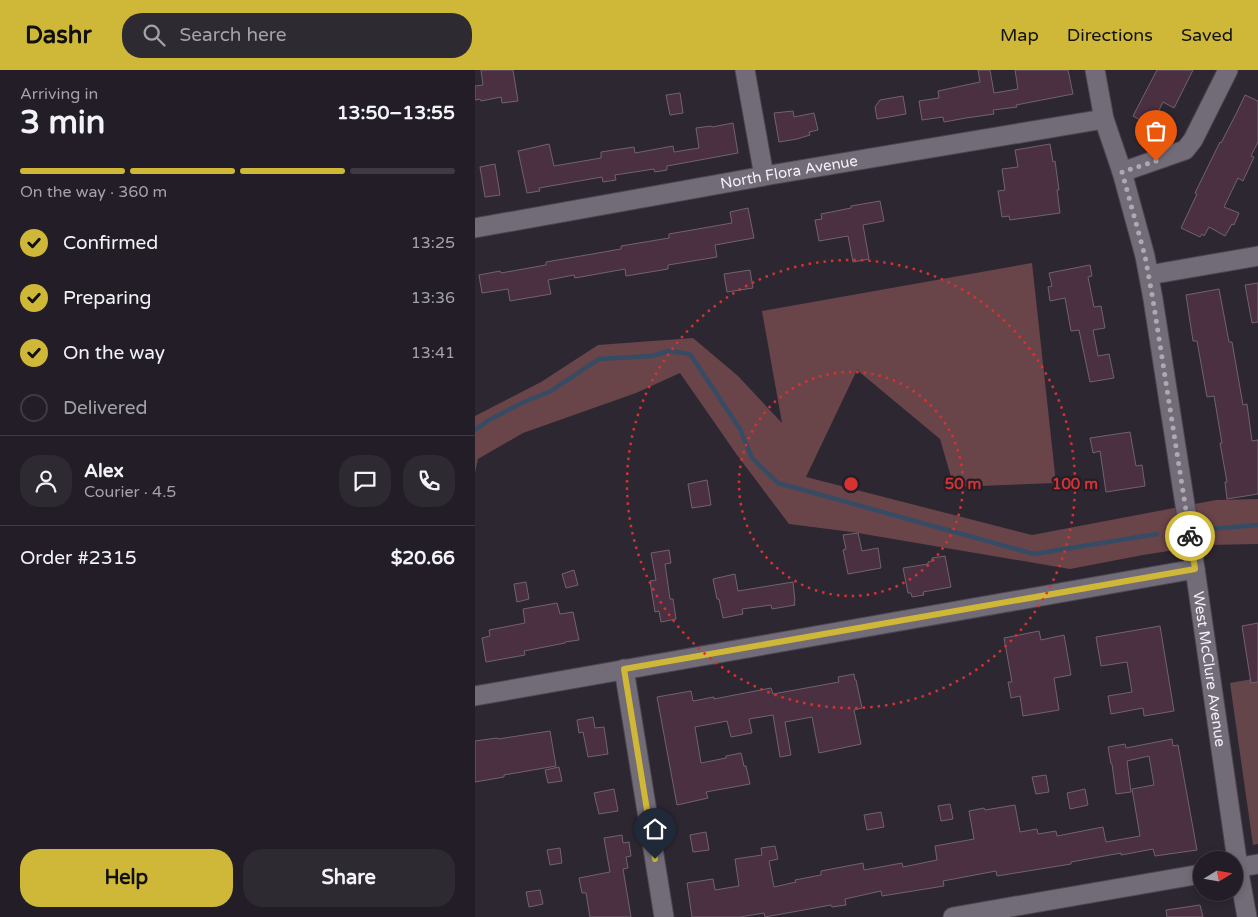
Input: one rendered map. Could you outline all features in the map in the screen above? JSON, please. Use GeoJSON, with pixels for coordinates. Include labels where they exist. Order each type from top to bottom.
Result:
{"type":"FeatureCollection","features":[{"type":"Feature","properties":{"kind":"street"},"geometry":{"type":"LineString","coordinates":[[745,70],[764,176]]}},
{"type":"Feature","properties":{"kind":"street","name":"West McClure Avenue"},"geometry":{"type":"LineString","coordinates":[[1095,70],[1104,119],[1122,172],[1149,276],[1195,569],[1234,851]]}},
{"type":"Feature","properties":{"kind":"street"},"geometry":{"type":"LineString","coordinates":[[1122,172],[1185,150],[1193,140],[1228,70]]}},
{"type":"Feature","properties":{"kind":"street","name":"North Flora Avenue"},"geometry":{"type":"LineString","coordinates":[[475,228],[764,176],[1104,119]]}},
{"type":"Feature","properties":{"kind":"street"},"geometry":{"type":"LineString","coordinates":[[1149,276],[1258,256]]}},
{"type":"Feature","properties":{"kind":"street"},"geometry":{"type":"LineString","coordinates":[[475,696],[1195,569]]}},
{"type":"Feature","properties":{"kind":"street"},"geometry":{"type":"LineString","coordinates":[[624,669],[664,917]]}},
{"type":"Feature","properties":{"kind":"street"},"geometry":{"type":"LineString","coordinates":[[1243,867],[1258,864]]}},
{"type":"Feature","properties":{"kind":"street"},"geometry":{"type":"LineString","coordinates":[[953,917],[1193,875]]}},
{"type":"Feature","properties":{"kind":"street","name":"West McClure Avenue"},"geometry":{"type":"LineString","coordinates":[[1243,899],[1247,917]]}},
{"type":"Feature","properties":{"kind":"shaded area"},"geometry":{"type":"Polygon","coordinates":[[[1032,263],[1056,483],[954,487],[940,439],[857,370],[806,477],[1032,535],[1216,500],[1258,499],[1258,544],[1207,545],[1070,569],[852,532],[789,524],[737,455],[680,373],[636,393],[523,433],[478,459],[475,473],[475,416],[541,382],[598,345],[693,338],[738,376],[782,423],[762,311],[1032,263]]]}},
{"type":"Feature","properties":{"kind":"shaded area"},"geometry":{"type":"Polygon","coordinates":[[[1258,678],[1258,844],[1253,845],[1230,683],[1258,678]]]}},
{"type":"Feature","properties":{"kind":"building"},"geometry":{"type":"Polygon","coordinates":[[[481,70],[513,70],[518,101],[502,103],[501,97],[481,101],[480,99],[475,100],[475,86],[483,85],[481,70]]]}},
{"type":"Feature","properties":{"kind":"building"},"geometry":{"type":"Polygon","coordinates":[[[978,70],[990,70],[994,93],[1018,89],[1015,70],[1068,70],[1073,94],[1016,105],[1017,107],[993,110],[994,114],[944,122],[943,117],[922,120],[919,101],[939,98],[938,91],[980,82],[978,70]]]}},
{"type":"Feature","properties":{"kind":"building"},"geometry":{"type":"Polygon","coordinates":[[[1157,70],[1193,70],[1174,108],[1163,102],[1151,126],[1133,116],[1157,70]]]}},
{"type":"Feature","properties":{"kind":"building"},"geometry":{"type":"Polygon","coordinates":[[[680,93],[683,113],[670,115],[666,95],[680,93]]]}},
{"type":"Feature","properties":{"kind":"building"},"geometry":{"type":"Polygon","coordinates":[[[1245,95],[1258,101],[1258,142],[1251,156],[1254,157],[1243,181],[1238,178],[1224,207],[1239,213],[1234,225],[1232,224],[1225,236],[1209,227],[1204,236],[1202,234],[1200,237],[1181,228],[1197,194],[1195,193],[1245,95]]]}},
{"type":"Feature","properties":{"kind":"building"},"geometry":{"type":"Polygon","coordinates":[[[903,96],[906,114],[877,119],[875,107],[880,100],[903,96]]]}},
{"type":"Feature","properties":{"kind":"building"},"geometry":{"type":"Polygon","coordinates":[[[793,111],[794,117],[814,113],[818,130],[809,132],[810,135],[797,139],[779,142],[774,113],[793,111]]]}},
{"type":"Feature","properties":{"kind":"building"},"geometry":{"type":"Polygon","coordinates":[[[733,123],[738,153],[667,166],[667,170],[655,172],[654,169],[615,175],[616,180],[603,182],[602,177],[539,188],[540,191],[527,193],[518,151],[549,144],[554,166],[601,158],[601,152],[634,147],[635,153],[673,146],[674,152],[699,148],[696,128],[733,123]]]}},
{"type":"Feature","properties":{"kind":"building"},"geometry":{"type":"Polygon","coordinates":[[[1050,144],[1053,162],[1055,161],[1060,213],[1010,220],[1009,216],[1002,217],[998,191],[1005,190],[1002,169],[1018,167],[1015,150],[1050,144]]]}},
{"type":"Feature","properties":{"kind":"building"},"geometry":{"type":"Polygon","coordinates":[[[495,164],[500,195],[485,197],[480,167],[495,164]]]}},
{"type":"Feature","properties":{"kind":"building"},"geometry":{"type":"Polygon","coordinates":[[[880,201],[884,221],[863,225],[869,259],[853,262],[848,236],[819,241],[815,220],[822,219],[821,214],[880,201]]]}},
{"type":"Feature","properties":{"kind":"building"},"geometry":{"type":"Polygon","coordinates":[[[748,208],[754,238],[715,245],[717,257],[668,265],[668,269],[626,276],[625,269],[575,278],[574,275],[548,280],[551,294],[510,301],[508,289],[482,293],[479,275],[546,265],[546,262],[621,249],[621,246],[669,238],[669,234],[732,223],[730,212],[748,208]]]}},
{"type":"Feature","properties":{"kind":"building"},"geometry":{"type":"Polygon","coordinates":[[[1090,265],[1092,276],[1088,277],[1094,307],[1101,306],[1105,328],[1093,330],[1098,356],[1109,354],[1114,378],[1090,382],[1079,330],[1071,331],[1065,298],[1050,301],[1048,287],[1052,286],[1049,273],[1090,265]]]}},
{"type":"Feature","properties":{"kind":"building"},"geometry":{"type":"Polygon","coordinates":[[[750,270],[753,288],[727,292],[724,274],[750,270]]]}},
{"type":"Feature","properties":{"kind":"building"},"geometry":{"type":"Polygon","coordinates":[[[1258,283],[1258,322],[1252,323],[1245,285],[1258,283]]]}},
{"type":"Feature","properties":{"kind":"building"},"geometry":{"type":"Polygon","coordinates":[[[1219,289],[1229,342],[1232,342],[1243,405],[1247,404],[1252,441],[1258,440],[1258,494],[1227,499],[1225,482],[1227,482],[1214,396],[1207,397],[1197,341],[1193,341],[1186,295],[1219,289]]]}},
{"type":"Feature","properties":{"kind":"building"},"geometry":{"type":"Polygon","coordinates":[[[1130,432],[1136,466],[1142,465],[1145,486],[1106,492],[1100,451],[1093,453],[1090,438],[1130,432]]]}},
{"type":"Feature","properties":{"kind":"building"},"geometry":{"type":"Polygon","coordinates":[[[707,480],[711,505],[692,508],[688,484],[707,480]]]}},
{"type":"Feature","properties":{"kind":"building"},"geometry":{"type":"Polygon","coordinates":[[[858,533],[862,551],[878,548],[881,568],[848,574],[843,550],[846,549],[843,535],[858,533]]]}},
{"type":"Feature","properties":{"kind":"building"},"geometry":{"type":"Polygon","coordinates":[[[669,550],[671,563],[665,564],[670,599],[673,599],[676,619],[661,622],[659,611],[655,612],[650,581],[656,580],[651,553],[669,550]]]}},
{"type":"Feature","properties":{"kind":"building"},"geometry":{"type":"Polygon","coordinates":[[[945,556],[951,587],[923,592],[924,595],[912,597],[911,593],[908,593],[903,568],[928,564],[928,562],[932,561],[932,558],[945,556]]]}},
{"type":"Feature","properties":{"kind":"building"},"geometry":{"type":"Polygon","coordinates":[[[574,570],[578,585],[566,588],[562,574],[574,570]]]}},
{"type":"Feature","properties":{"kind":"building"},"geometry":{"type":"Polygon","coordinates":[[[735,574],[738,591],[793,582],[795,605],[772,609],[771,605],[742,609],[743,614],[723,618],[713,579],[735,574]]]}},
{"type":"Feature","properties":{"kind":"building"},"geometry":{"type":"Polygon","coordinates":[[[526,582],[529,599],[517,602],[514,584],[526,582]]]}},
{"type":"Feature","properties":{"kind":"building"},"geometry":{"type":"Polygon","coordinates":[[[557,603],[560,614],[573,612],[579,640],[524,651],[525,655],[486,662],[482,638],[490,636],[489,630],[525,623],[523,609],[557,603]]]}},
{"type":"Feature","properties":{"kind":"building"},"geometry":{"type":"Polygon","coordinates":[[[1258,623],[1258,682],[1251,683],[1242,626],[1258,623]]]}},
{"type":"Feature","properties":{"kind":"building"},"geometry":{"type":"Polygon","coordinates":[[[1160,626],[1174,711],[1144,716],[1143,708],[1111,714],[1108,696],[1132,692],[1127,662],[1101,666],[1096,637],[1160,626]]]}},
{"type":"Feature","properties":{"kind":"building"},"geometry":{"type":"Polygon","coordinates":[[[1039,631],[1041,640],[1064,635],[1071,675],[1054,678],[1059,710],[1023,716],[1020,696],[1011,698],[1008,682],[1012,682],[1004,638],[1039,631]]]}},
{"type":"Feature","properties":{"kind":"building"},"geometry":{"type":"Polygon","coordinates":[[[854,674],[862,708],[854,710],[861,744],[819,753],[812,717],[785,722],[791,755],[780,757],[773,715],[749,719],[752,733],[731,737],[727,721],[695,727],[701,763],[741,753],[750,784],[706,792],[708,798],[677,805],[657,697],[691,691],[693,701],[771,688],[773,694],[839,682],[838,677],[854,674]]]}},
{"type":"Feature","properties":{"kind":"building"},"geometry":{"type":"Polygon","coordinates":[[[593,717],[595,728],[604,727],[608,754],[588,757],[583,732],[579,733],[577,720],[593,717]]]}},
{"type":"Feature","properties":{"kind":"building"},"geometry":{"type":"Polygon","coordinates":[[[550,731],[556,766],[475,782],[475,741],[550,731]]]}},
{"type":"Feature","properties":{"kind":"building"},"geometry":{"type":"Polygon","coordinates":[[[1172,739],[1173,746],[1178,745],[1197,850],[1155,856],[1153,849],[1121,855],[1121,853],[1071,862],[1071,864],[997,876],[996,871],[943,881],[944,886],[882,896],[881,891],[845,899],[846,905],[832,907],[831,905],[765,917],[764,913],[740,917],[692,917],[687,883],[713,879],[715,890],[739,886],[735,859],[762,855],[761,848],[775,846],[778,859],[769,861],[774,887],[796,882],[795,880],[821,875],[821,871],[863,863],[864,870],[902,863],[903,867],[937,860],[935,846],[974,839],[969,811],[984,808],[985,810],[1015,805],[1020,832],[1037,829],[1038,834],[1056,831],[1057,836],[1103,827],[1106,842],[1140,836],[1132,789],[1154,785],[1149,756],[1127,761],[1131,792],[1116,794],[1108,747],[1125,744],[1126,748],[1172,739]]]}},
{"type":"Feature","properties":{"kind":"building"},"geometry":{"type":"Polygon","coordinates":[[[559,767],[562,781],[548,783],[545,770],[559,767]]]}},
{"type":"Feature","properties":{"kind":"building"},"geometry":{"type":"Polygon","coordinates":[[[1046,775],[1049,792],[1036,794],[1032,777],[1046,775]]]}},
{"type":"Feature","properties":{"kind":"building"},"geometry":{"type":"Polygon","coordinates":[[[614,789],[618,811],[599,814],[594,793],[614,789]]]}},
{"type":"Feature","properties":{"kind":"building"},"geometry":{"type":"Polygon","coordinates":[[[1085,789],[1088,805],[1070,809],[1067,793],[1085,789]]]}},
{"type":"Feature","properties":{"kind":"building"},"geometry":{"type":"Polygon","coordinates":[[[950,804],[953,819],[941,821],[938,806],[950,804]]]}},
{"type":"Feature","properties":{"kind":"building"},"geometry":{"type":"Polygon","coordinates":[[[881,812],[884,827],[867,830],[864,815],[881,812]]]}},
{"type":"Feature","properties":{"kind":"building"},"geometry":{"type":"Polygon","coordinates":[[[706,832],[709,850],[693,852],[690,835],[706,832]]]}},
{"type":"Feature","properties":{"kind":"building"},"geometry":{"type":"Polygon","coordinates":[[[622,835],[623,843],[629,842],[631,856],[626,857],[628,868],[623,869],[631,917],[590,917],[586,893],[582,893],[579,878],[610,872],[604,838],[622,835]]]}},
{"type":"Feature","properties":{"kind":"building"},"geometry":{"type":"Polygon","coordinates":[[[560,848],[562,863],[550,865],[547,850],[560,848]]]}},
{"type":"Feature","properties":{"kind":"building"},"geometry":{"type":"Polygon","coordinates":[[[540,890],[543,904],[529,907],[526,892],[540,890]]]}},
{"type":"Feature","properties":{"kind":"building"},"geometry":{"type":"Polygon","coordinates":[[[1200,905],[1203,917],[1167,917],[1166,910],[1200,905]]]}},
{"type":"Feature","properties":{"kind":"waterway"},"geometry":{"type":"LineString","coordinates":[[475,430],[489,420],[524,402],[551,391],[599,359],[652,356],[669,351],[690,354],[740,429],[752,458],[778,483],[1034,554],[1157,534]]}},
{"type":"Feature","properties":{"kind":"waterway"},"geometry":{"type":"LineString","coordinates":[[1209,529],[1258,525]]}},
{"type":"Feature","properties":{"kind":"way so far"},"geometry":{"type":"LineString","coordinates":[[1156,161],[1122,172],[1145,256],[1190,536]]}},
{"type":"Feature","properties":{"kind":"route"},"geometry":{"type":"LineString","coordinates":[[655,859],[624,669],[1195,569],[1190,536]]}}]}
